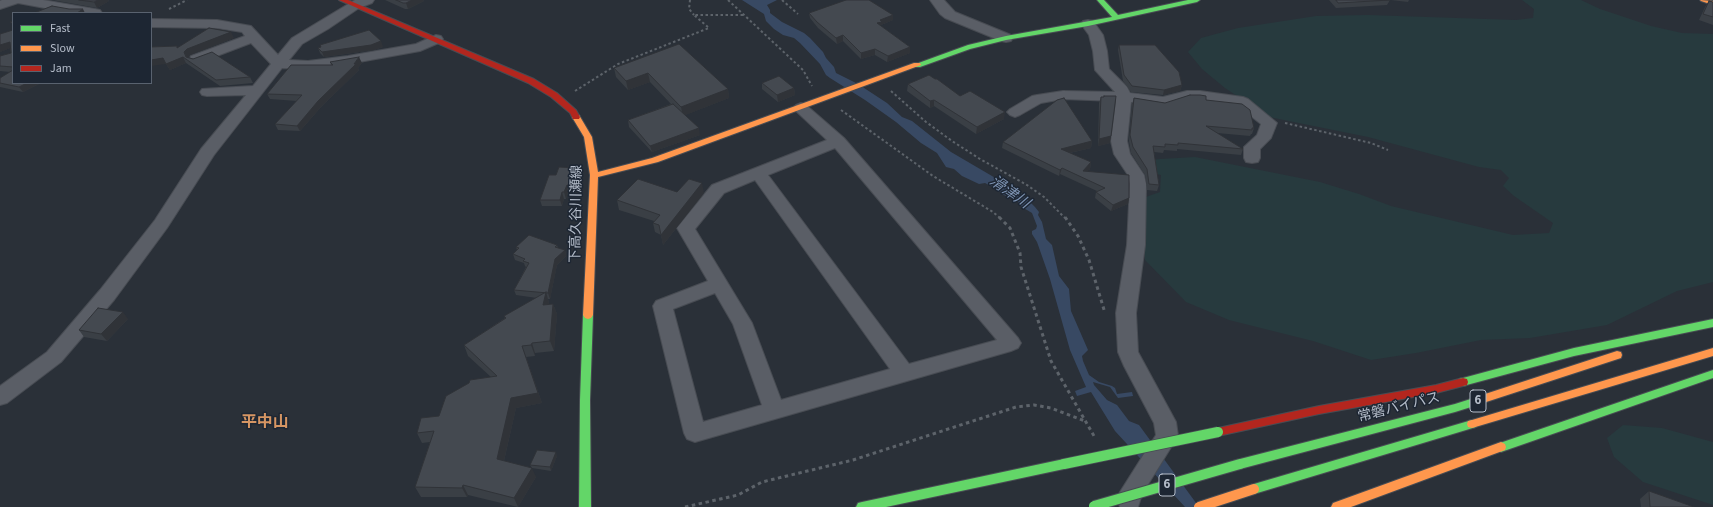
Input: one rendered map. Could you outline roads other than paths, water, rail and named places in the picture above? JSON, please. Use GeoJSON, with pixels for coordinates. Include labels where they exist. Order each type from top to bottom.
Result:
{"type":"FeatureCollection","features":[{"type":"Feature","properties":{"kind":"main road"},"geometry":{"type":"LineString","coordinates":[[1100,0],[1116,17]]}},
{"type":"Feature","properties":{"kind":"main road"},"geometry":{"type":"LineString","coordinates":[[594,175],[655,160],[968,47],[1006,38],[1088,24],[1197,0]]}},
{"type":"Feature","properties":{"kind":"main road"},"geometry":{"type":"LineString","coordinates":[[1703,0],[1713,3]]}},
{"type":"Feature","properties":{"kind":"main road","name":"下高久谷川瀬線"},"geometry":{"type":"LineString","coordinates":[[355,2],[531,81],[561,101],[572,112],[588,137],[594,175],[585,400],[585,507]]}},
{"type":"Feature","properties":{"kind":"main road"},"geometry":{"type":"LineString","coordinates":[[862,507],[1319,410],[1436,388],[1574,352],[1713,323]]}},
{"type":"Feature","properties":{"kind":"main road","name":"常磐バイパス"},"geometry":{"type":"LineString","coordinates":[[1091,506],[1240,464],[1455,408],[1713,323]]}},
{"type":"Feature","properties":{"kind":"main road","name":"6"},"geometry":{"type":"LineString","coordinates":[[1199,507],[1254,489],[1713,352]]}},
{"type":"Feature","properties":{"kind":"main road"},"geometry":{"type":"LineString","coordinates":[[1337,507],[1444,467],[1713,374]]}},
{"type":"Feature","properties":{"kind":"street"},"geometry":{"type":"LineString","coordinates":[[0,5],[14,0]]}},
{"type":"Feature","properties":{"kind":"street"},"geometry":{"type":"LineString","coordinates":[[21,0],[89,12]]}},
{"type":"Feature","properties":{"kind":"street"},"geometry":{"type":"LineString","coordinates":[[937,0],[950,15],[1006,38]]}},
{"type":"Feature","properties":{"kind":"street"},"geometry":{"type":"LineString","coordinates":[[0,397],[54,357],[107,295],[161,224],[190,181],[207,152],[297,41],[323,26],[355,2]]}},
{"type":"Feature","properties":{"kind":"street"},"geometry":{"type":"LineString","coordinates":[[152,23],[217,24],[246,30],[279,64],[308,65],[348,60],[420,47],[436,39]]}},
{"type":"Feature","properties":{"kind":"street"},"geometry":{"type":"LineString","coordinates":[[1088,24],[1096,35],[1100,51],[1102,70],[1122,90],[1124,97],[1118,141],[1122,154],[1136,175],[1138,184],[1136,245],[1126,313],[1128,352],[1134,366],[1165,422],[1167,436],[1131,492],[1128,504],[1130,507]]}},
{"type":"Feature","properties":{"kind":"street"},"geometry":{"type":"LineString","coordinates":[[196,59],[254,37]]}},
{"type":"Feature","properties":{"kind":"street"},"geometry":{"type":"LineString","coordinates":[[207,92],[258,90]]}},
{"type":"Feature","properties":{"kind":"street"},"geometry":{"type":"LineString","coordinates":[[1015,112],[1037,99],[1063,95],[1124,97],[1164,102],[1187,95],[1200,95],[1243,102],[1265,119],[1269,125],[1263,138],[1252,147],[1252,158]]}},
{"type":"Feature","properties":{"kind":"street"},"geometry":{"type":"LineString","coordinates":[[719,284],[663,306],[695,433],[1010,343],[838,141],[801,108]]}},
{"type":"Feature","properties":{"kind":"street"},"geometry":{"type":"LineString","coordinates":[[775,411],[742,323],[686,228],[718,189],[838,141]]}},
{"type":"Feature","properties":{"kind":"street"},"geometry":{"type":"LineString","coordinates":[[758,173],[905,374]]}},
{"type":"Feature","properties":{"kind":"water","name":"滑津川"},"geometry":{"type":"Polygon","coordinates":[[[742,0],[777,0],[767,5],[770,13],[782,22],[804,33],[810,38],[823,52],[834,67],[836,73],[858,84],[887,103],[902,117],[912,121],[951,152],[1021,193],[1035,207],[1039,212],[1038,215],[1042,222],[1046,239],[1052,245],[1059,276],[1069,289],[1071,311],[1088,350],[1082,356],[1089,375],[1099,382],[1115,388],[1117,394],[1132,392],[1133,396],[1118,398],[1110,387],[1093,382],[1094,385],[1107,400],[1117,405],[1129,421],[1139,425],[1199,507],[1185,507],[1115,431],[1091,392],[1077,396],[1075,391],[1086,387],[1070,350],[1050,279],[1037,242],[1032,234],[1032,231],[1036,229],[1037,226],[1032,213],[1022,207],[1018,202],[1002,194],[997,189],[985,183],[979,184],[962,176],[954,169],[946,167],[937,153],[921,143],[896,122],[865,100],[826,75],[820,64],[800,43],[794,38],[783,35],[774,29],[766,21],[764,14],[742,0]]]}},
{"type":"Feature","properties":{"kind":"district","name":"平中山"},"geometry":{"type":"Point","coordinates":[265,423]}}]}
